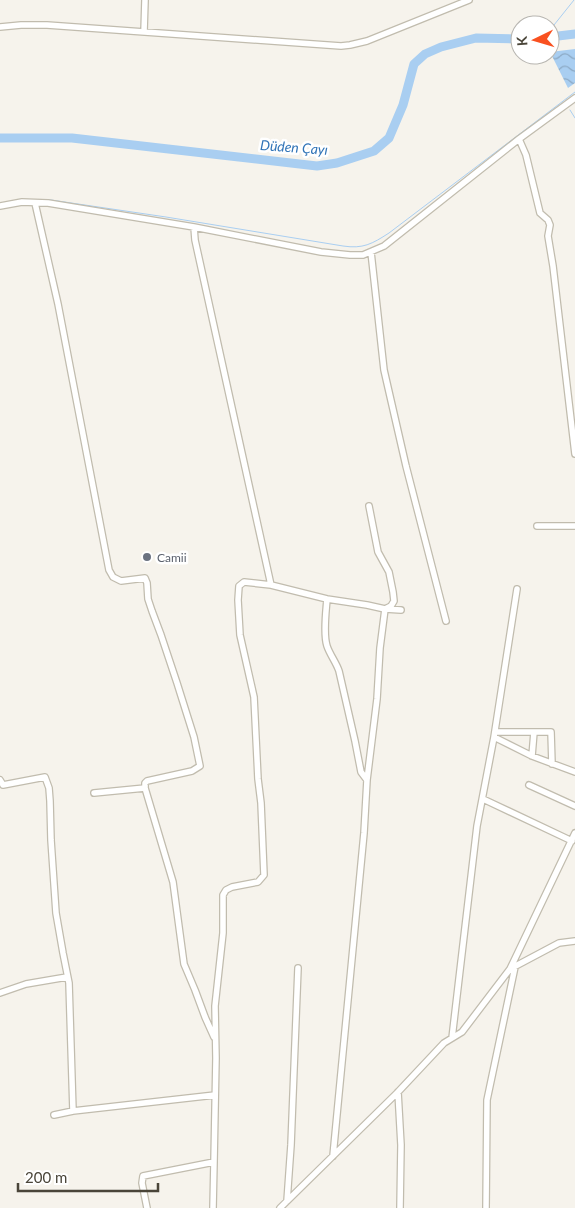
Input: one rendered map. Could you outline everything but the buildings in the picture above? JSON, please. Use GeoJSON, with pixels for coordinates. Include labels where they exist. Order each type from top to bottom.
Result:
{"type":"FeatureCollection","features":[{"type":"Feature","properties":{"kind":"street"},"geometry":{"type":"LineString","coordinates":[[144,32],[145,0]]}},
{"type":"Feature","properties":{"kind":"street"},"geometry":{"type":"LineString","coordinates":[[0,27],[47,25],[350,45],[469,0]]}},
{"type":"Feature","properties":{"kind":"street"},"geometry":{"type":"LineString","coordinates":[[0,206],[22,202],[48,203],[194,227],[320,252],[363,256],[384,246],[519,139],[575,98]]}},
{"type":"Feature","properties":{"kind":"street"},"geometry":{"type":"LineString","coordinates":[[519,139],[526,155],[540,213],[548,220],[550,225],[548,236],[575,454]]}},
{"type":"Feature","properties":{"kind":"street"},"geometry":{"type":"LineString","coordinates":[[35,203],[60,313],[108,570],[113,577],[121,581],[145,578],[148,599],[194,737],[200,766],[192,771],[147,781],[145,788],[173,882],[184,964],[216,1040]]}},
{"type":"Feature","properties":{"kind":"street"},"geometry":{"type":"LineString","coordinates":[[194,227],[195,240],[271,585]]}},
{"type":"Feature","properties":{"kind":"street"},"geometry":{"type":"LineString","coordinates":[[371,252],[384,370],[391,405],[446,621]]}},
{"type":"Feature","properties":{"kind":"street"},"geometry":{"type":"LineString","coordinates":[[369,506],[378,552],[389,572],[394,592],[394,601],[391,606],[385,609]]}},
{"type":"Feature","properties":{"kind":"street"},"geometry":{"type":"LineString","coordinates":[[537,526],[575,526]]}},
{"type":"Feature","properties":{"kind":"street"},"geometry":{"type":"LineString","coordinates":[[213,1208],[216,1006],[224,933],[223,895],[226,890],[232,887],[258,882],[264,875],[254,697],[240,635],[239,586],[244,582],[271,585],[326,598],[385,609],[401,610]]}},
{"type":"Feature","properties":{"kind":"street"},"geometry":{"type":"LineString","coordinates":[[452,1038],[477,826],[495,735],[517,589]]}},
{"type":"Feature","properties":{"kind":"street"},"geometry":{"type":"LineString","coordinates":[[326,598],[326,645],[339,672],[354,733],[361,772],[367,780]]}},
{"type":"Feature","properties":{"kind":"street"},"geometry":{"type":"LineString","coordinates":[[334,1156],[364,833],[367,780],[385,609]]}},
{"type":"Feature","properties":{"kind":"street"},"geometry":{"type":"LineString","coordinates":[[532,756],[534,732]]}},
{"type":"Feature","properties":{"kind":"street"},"geometry":{"type":"LineString","coordinates":[[495,735],[550,732],[552,764]]}},
{"type":"Feature","properties":{"kind":"street"},"geometry":{"type":"LineString","coordinates":[[495,735],[532,756],[575,772]]}},
{"type":"Feature","properties":{"kind":"street"},"geometry":{"type":"LineString","coordinates":[[0,780],[2,784],[46,777],[47,780],[50,801],[56,913],[69,983],[73,1111]]}},
{"type":"Feature","properties":{"kind":"street"},"geometry":{"type":"LineString","coordinates":[[529,786],[575,806]]}},
{"type":"Feature","properties":{"kind":"street"},"geometry":{"type":"LineString","coordinates":[[94,794],[145,788]]}},
{"type":"Feature","properties":{"kind":"street"},"geometry":{"type":"LineString","coordinates":[[482,800],[572,841]]}},
{"type":"Feature","properties":{"kind":"street"},"geometry":{"type":"LineString","coordinates":[[280,1208],[398,1092],[444,1043],[462,1032],[513,968],[575,833]]}},
{"type":"Feature","properties":{"kind":"street"},"geometry":{"type":"LineString","coordinates":[[513,968],[559,943],[575,941]]}},
{"type":"Feature","properties":{"kind":"street"},"geometry":{"type":"LineString","coordinates":[[287,1201],[292,1136],[298,968]]}},
{"type":"Feature","properties":{"kind":"street"},"geometry":{"type":"LineString","coordinates":[[486,1208],[487,1100],[513,968]]}},
{"type":"Feature","properties":{"kind":"street"},"geometry":{"type":"LineString","coordinates":[[0,992],[26,984],[67,977]]}},
{"type":"Feature","properties":{"kind":"street"},"geometry":{"type":"LineString","coordinates":[[398,1092],[402,1144],[400,1208]]}},
{"type":"Feature","properties":{"kind":"street"},"geometry":{"type":"LineString","coordinates":[[54,1115],[73,1111],[215,1095]]}},
{"type":"Feature","properties":{"kind":"street"},"geometry":{"type":"LineString","coordinates":[[147,1208],[142,1184],[143,1176],[214,1162]]}},
{"type":"Feature","properties":{"kind":"water"},"geometry":{"type":"Polygon","coordinates":[[[575,49],[575,83],[568,88],[556,65],[560,65],[560,51],[575,49]]]}},
{"type":"Feature","properties":{"kind":"waterway"},"geometry":{"type":"LineString","coordinates":[[560,18],[574,0]]}},
{"type":"Feature","properties":{"kind":"waterway","name":"Düden Çayı"},"geometry":{"type":"LineString","coordinates":[[560,36],[575,34]]}},
{"type":"Feature","properties":{"kind":"waterway","name":"Düden Çayı"},"geometry":{"type":"LineString","coordinates":[[0,138],[72,138],[317,166],[337,163],[374,151],[389,138],[403,105],[414,64],[425,54],[441,47],[476,38],[510,39]]}},
{"type":"Feature","properties":{"kind":"waterway"},"geometry":{"type":"LineString","coordinates":[[33,200],[51,200],[166,217],[350,247],[362,246],[372,243],[389,233],[575,92]]}},
{"type":"Feature","properties":{"kind":"waterway"},"geometry":{"type":"LineString","coordinates":[[570,110],[575,118]]}},
{"type":"Feature","properties":{"kind":"place","name":"Camii"},"geometry":{"type":"Point","coordinates":[147,557]}}]}
